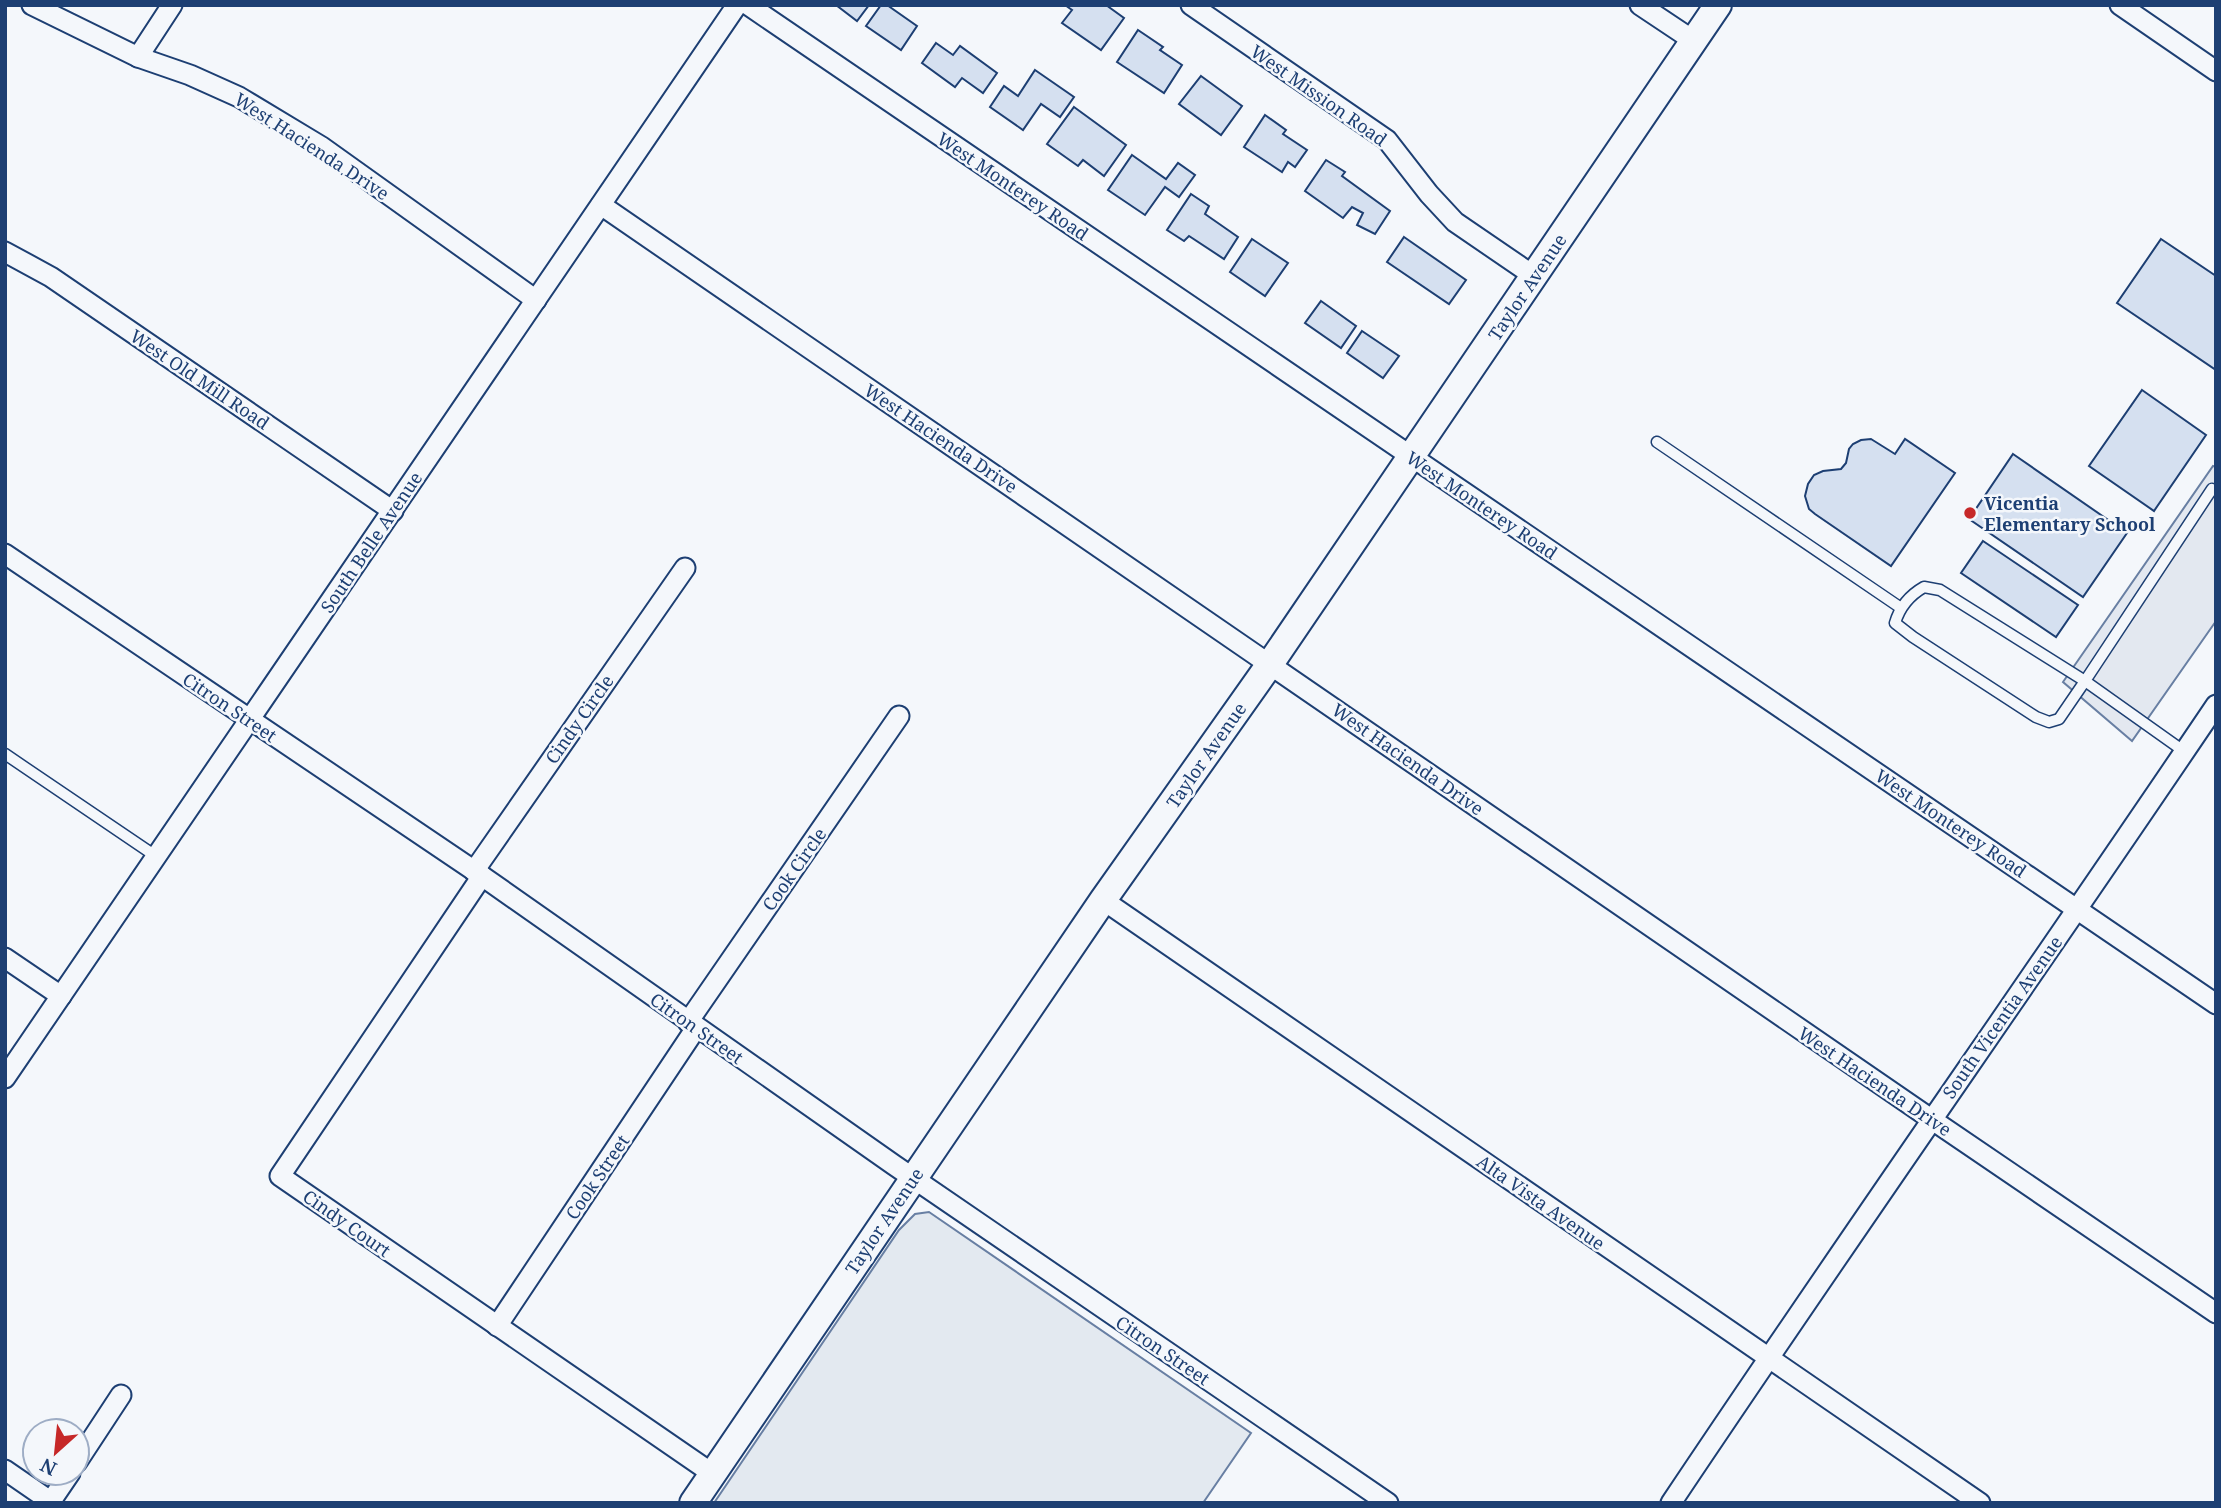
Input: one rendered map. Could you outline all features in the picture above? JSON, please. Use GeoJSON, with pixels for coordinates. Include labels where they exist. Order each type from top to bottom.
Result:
{"type":"FeatureCollection","features":[{"type":"Feature","properties":{"kind":"street","name":"West Hacienda Drive"},"geometry":{"type":"LineString","coordinates":[[32,5],[138,57],[202,80],[263,111],[322,147],[536,300]]}},
{"type":"Feature","properties":{"kind":"street"},"geometry":{"type":"LineString","coordinates":[[138,57],[172,5]]}},
{"type":"Feature","properties":{"kind":"street","name":"South Belle Avenue"},"geometry":{"type":"LineString","coordinates":[[5,1078],[737,5]]}},
{"type":"Feature","properties":{"kind":"street","name":"West Monterey Road"},"geometry":{"type":"LineString","coordinates":[[748,5],[2216,1004]]}},
{"type":"Feature","properties":{"kind":"street","name":"West Mission Road"},"geometry":{"type":"LineString","coordinates":[[1191,5],[1387,141],[1455,222],[1534,276]]}},
{"type":"Feature","properties":{"kind":"street"},"geometry":{"type":"LineString","coordinates":[[1640,5],[1694,41]]}},
{"type":"Feature","properties":{"kind":"street","name":"Taylor Avenue"},"geometry":{"type":"LineString","coordinates":[[693,1503],[1103,900],[1270,664],[1718,5]]}},
{"type":"Feature","properties":{"kind":"street"},"geometry":{"type":"LineString","coordinates":[[2120,5],[2216,71]]}},
{"type":"Feature","properties":{"kind":"street","name":"West Hacienda Drive"},"geometry":{"type":"LineString","coordinates":[[601,205],[2216,1313]]}},
{"type":"Feature","properties":{"kind":"street","name":"West Old Mill Road"},"geometry":{"type":"LineString","coordinates":[[5,252],[51,277],[393,510]]}},
{"type":"Feature","properties":{"kind":"street","name":"Citron Street"},"geometry":{"type":"LineString","coordinates":[[5,554],[478,874],[913,1179],[1388,1503]]}},
{"type":"Feature","properties":{"kind":"street","name":"Cindy Circle"},"geometry":{"type":"LineString","coordinates":[[478,874],[685,568]]}},
{"type":"Feature","properties":{"kind":"street","name":"South Vicentia Avenue"},"geometry":{"type":"LineString","coordinates":[[1671,1503],[2216,705]]}},
{"type":"Feature","properties":{"kind":"street","name":"Cook Circle"},"geometry":{"type":"LineString","coordinates":[[692,1025],[900,716]]}},
{"type":"Feature","properties":{"kind":"street","name":"Cindy Court"},"geometry":{"type":"LineString","coordinates":[[478,874],[280,1176],[713,1474]]}},
{"type":"Feature","properties":{"kind":"street","name":"Alta Vista Avenue"},"geometry":{"type":"LineString","coordinates":[[1103,900],[1980,1503]]}},
{"type":"Feature","properties":{"kind":"street"},"geometry":{"type":"LineString","coordinates":[[5,958],[61,996]]}},
{"type":"Feature","properties":{"kind":"street","name":"Cook Street"},"geometry":{"type":"LineString","coordinates":[[497,1326],[692,1025]]}},
{"type":"Feature","properties":{"kind":"street"},"geometry":{"type":"LineString","coordinates":[[91,1441],[121,1395]]}},
{"type":"Feature","properties":{"kind":"street"},"geometry":{"type":"LineString","coordinates":[[5,1470],[52,1502],[61,1487]]}},
{"type":"Feature","properties":{"kind":"lane"},"geometry":{"type":"LineString","coordinates":[[1657,442],[1901,608]]}},
{"type":"Feature","properties":{"kind":"lane"},"geometry":{"type":"LineString","coordinates":[[2185,751],[2085,681],[1941,590],[1924,587],[1911,594],[1895,623],[2036,717],[2049,722],[2059,719],[2085,681],[2212,489],[2216,491]]}},
{"type":"Feature","properties":{"kind":"lane"},"geometry":{"type":"LineString","coordinates":[[5,754],[156,857]]}},
{"type":"Feature","properties":{"kind":"shaded area"},"geometry":{"type":"Polygon","coordinates":[[[2213,466],[2216,467],[2216,621],[2132,741],[2063,682],[2213,466]]]}},
{"type":"Feature","properties":{"kind":"shaded area"},"geometry":{"type":"Polygon","coordinates":[[[929,1212],[1251,1433],[1203,1503],[714,1503],[899,1230],[915,1214],[929,1212]]]}},
{"type":"Feature","properties":{"kind":"building"},"geometry":{"type":"Polygon","coordinates":[[[836,5],[869,5],[857,21],[836,5]]]}},
{"type":"Feature","properties":{"kind":"building"},"geometry":{"type":"Polygon","coordinates":[[[881,5],[887,5],[917,26],[901,50],[866,26],[881,5]]]}},
{"type":"Feature","properties":{"kind":"building"},"geometry":{"type":"Polygon","coordinates":[[[1065,5],[1106,5],[1124,18],[1101,50],[1062,23],[1072,10],[1065,5]]]}},
{"type":"Feature","properties":{"kind":"building"},"geometry":{"type":"Polygon","coordinates":[[[1138,30],[1163,47],[1160,50],[1182,65],[1164,93],[1117,62],[1138,30]]]}},
{"type":"Feature","properties":{"kind":"building"},"geometry":{"type":"Polygon","coordinates":[[[936,43],[953,55],[960,46],[997,73],[983,93],[962,78],[955,87],[922,63],[936,43]]]}},
{"type":"Feature","properties":{"kind":"building"},"geometry":{"type":"Polygon","coordinates":[[[1035,70],[1074,97],[1060,117],[1041,104],[1023,130],[990,107],[1004,86],[1018,96],[1035,70]]]}},
{"type":"Feature","properties":{"kind":"building"},"geometry":{"type":"Polygon","coordinates":[[[1201,76],[1242,106],[1221,135],[1179,104],[1201,76]]]}},
{"type":"Feature","properties":{"kind":"building"},"geometry":{"type":"Polygon","coordinates":[[[1074,107],[1126,145],[1104,176],[1083,160],[1078,166],[1047,144],[1074,107]]]}},
{"type":"Feature","properties":{"kind":"building"},"geometry":{"type":"Polygon","coordinates":[[[1265,115],[1286,130],[1283,134],[1307,150],[1295,167],[1288,162],[1282,172],[1244,147],[1265,115]]]}},
{"type":"Feature","properties":{"kind":"building"},"geometry":{"type":"Polygon","coordinates":[[[1132,155],[1166,179],[1178,163],[1195,175],[1179,197],[1165,187],[1145,215],[1108,190],[1132,155]]]}},
{"type":"Feature","properties":{"kind":"building"},"geometry":{"type":"Polygon","coordinates":[[[1326,160],[1345,172],[1342,176],[1390,211],[1375,234],[1357,225],[1363,213],[1352,207],[1343,218],[1305,191],[1326,160]]]}},
{"type":"Feature","properties":{"kind":"building"},"geometry":{"type":"Polygon","coordinates":[[[1191,194],[1209,206],[1205,214],[1238,237],[1224,259],[1189,236],[1184,241],[1167,230],[1191,194]]]}},
{"type":"Feature","properties":{"kind":"building"},"geometry":{"type":"Polygon","coordinates":[[[1404,237],[1466,280],[1449,304],[1387,262],[1404,237]]]}},
{"type":"Feature","properties":{"kind":"building"},"geometry":{"type":"Polygon","coordinates":[[[1252,239],[1288,263],[1265,296],[1230,272],[1252,239]]]}},
{"type":"Feature","properties":{"kind":"building"},"geometry":{"type":"Polygon","coordinates":[[[2161,239],[2216,276],[2216,370],[2117,303],[2161,239]]]}},
{"type":"Feature","properties":{"kind":"building"},"geometry":{"type":"Polygon","coordinates":[[[1321,301],[1356,326],[1341,348],[1305,323],[1321,301]]]}},
{"type":"Feature","properties":{"kind":"building"},"geometry":{"type":"Polygon","coordinates":[[[1362,331],[1399,356],[1383,378],[1347,353],[1362,331]]]}},
{"type":"Feature","properties":{"kind":"building"},"geometry":{"type":"Polygon","coordinates":[[[2142,390],[2206,435],[2154,511],[2089,466],[2142,390]]]}},
{"type":"Feature","properties":{"kind":"building"},"geometry":{"type":"Polygon","coordinates":[[[1871,439],[1895,454],[1905,439],[1955,473],[1891,566],[1815,514],[1809,509],[1805,496],[1814,475],[1841,469],[1853,444],[1871,439]]]}},
{"type":"Feature","properties":{"kind":"building"},"geometry":{"type":"Polygon","coordinates":[[[2013,454],[2127,533],[2083,597],[1969,519],[2013,454]]]}},
{"type":"Feature","properties":{"kind":"building"},"geometry":{"type":"Polygon","coordinates":[[[1983,541],[2078,605],[2056,637],[1961,573],[1983,541]]]}},
{"type":"Feature","properties":{"kind":"place","name":"Vicentia Elementary School"},"geometry":{"type":"Point","coordinates":[1970,513]}}]}
